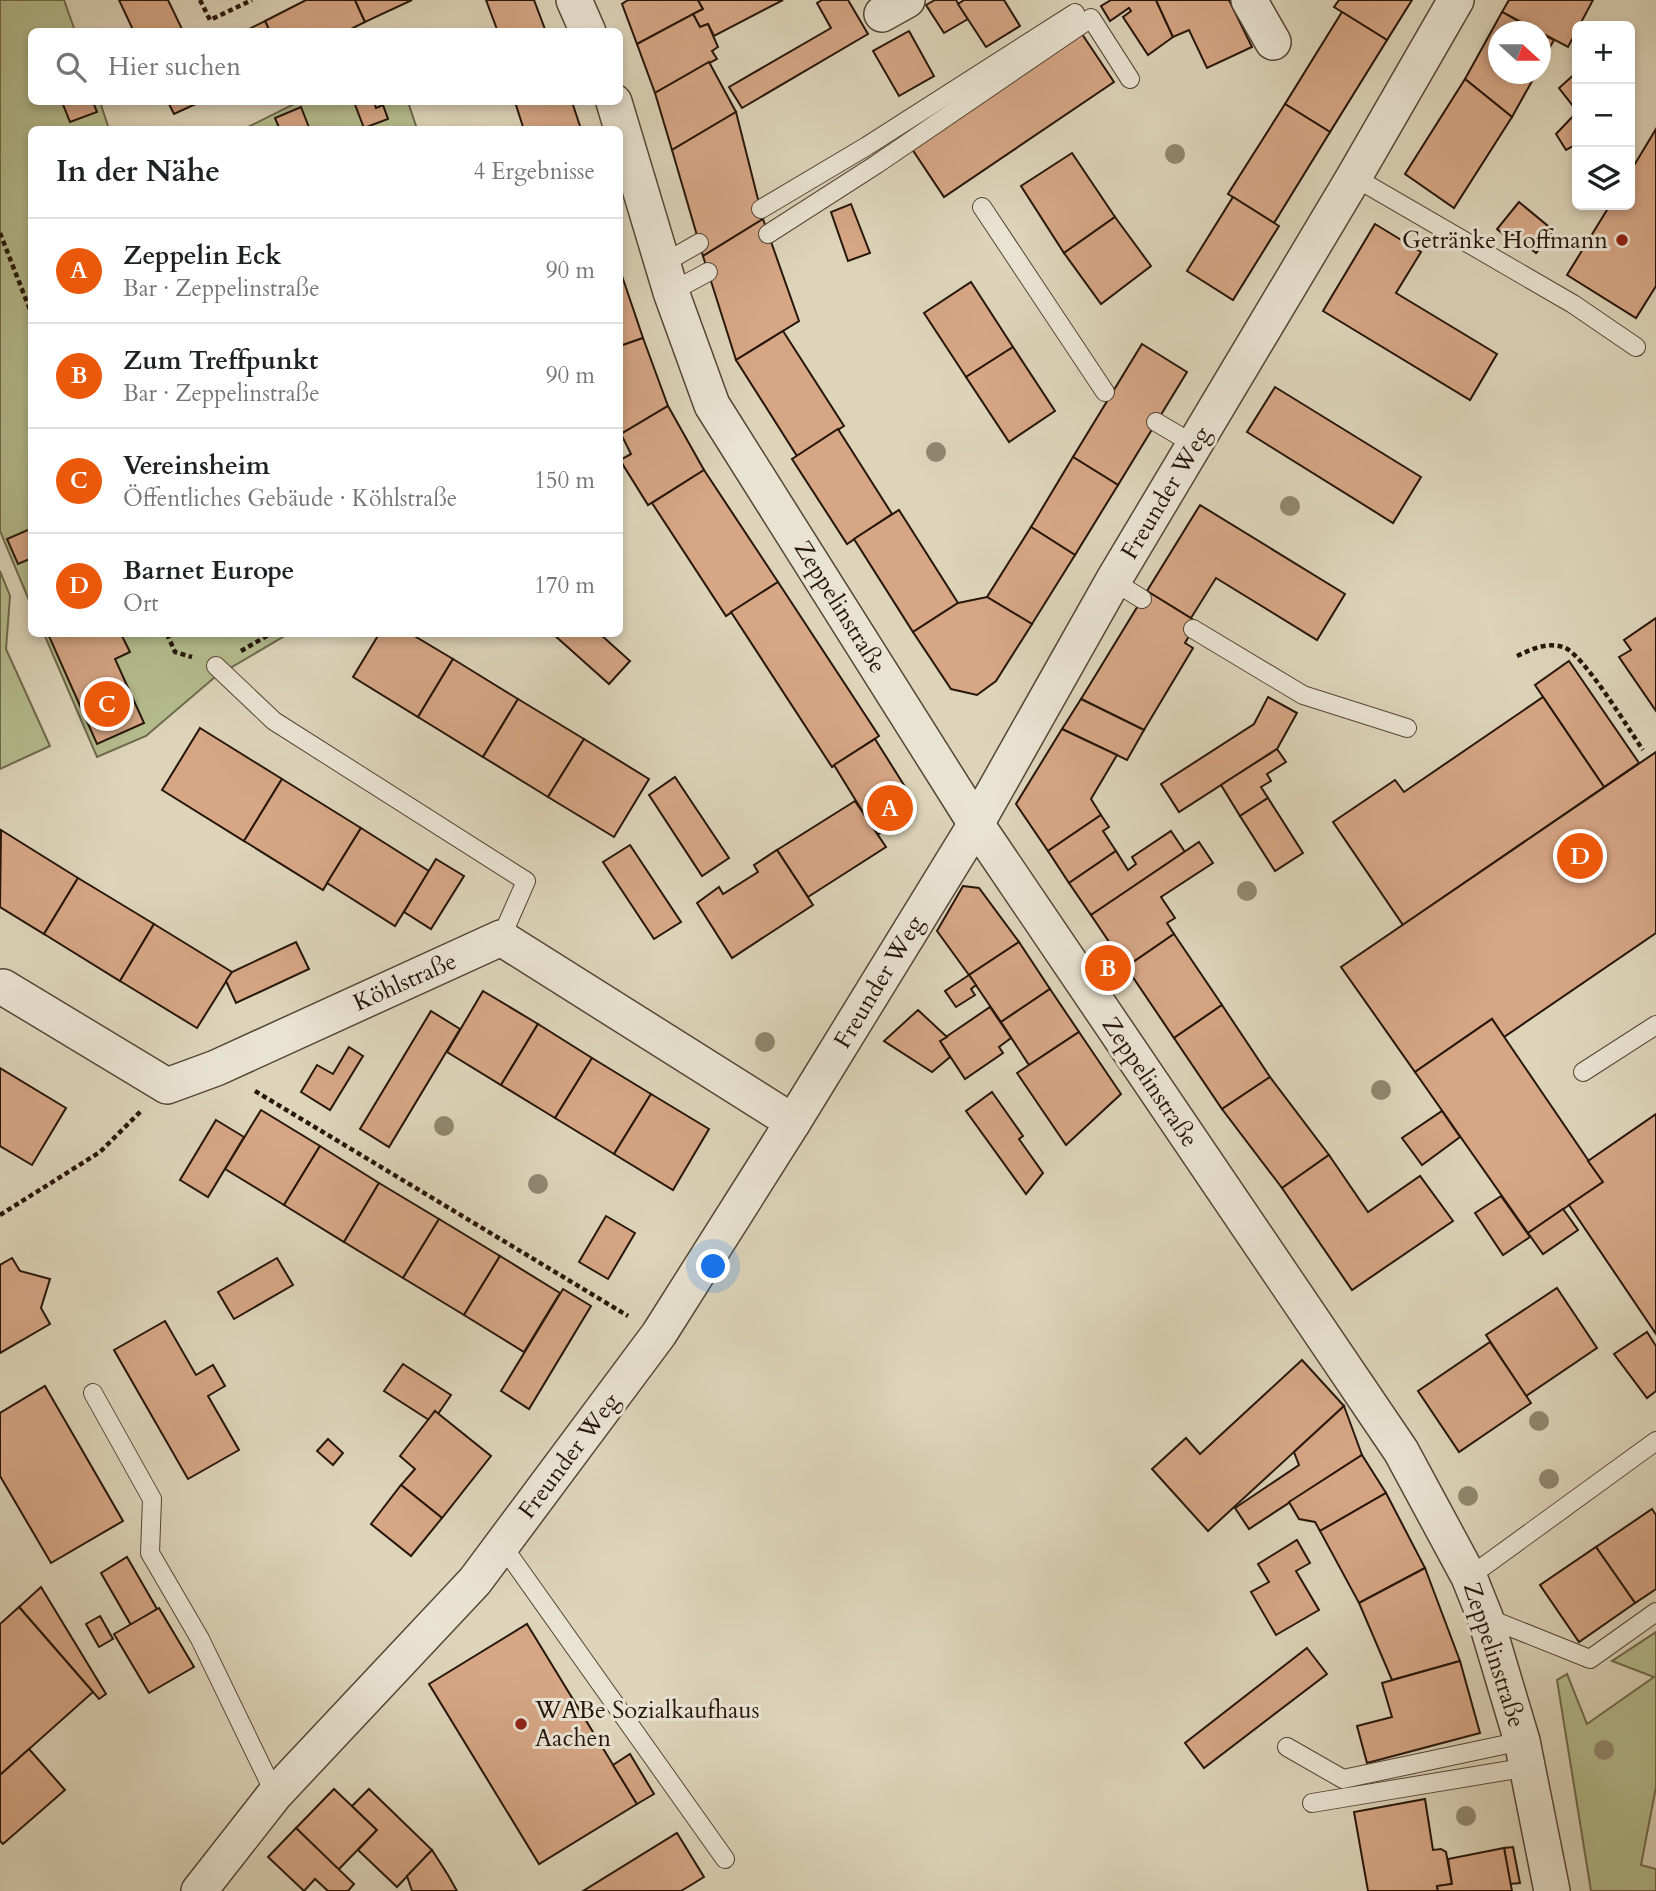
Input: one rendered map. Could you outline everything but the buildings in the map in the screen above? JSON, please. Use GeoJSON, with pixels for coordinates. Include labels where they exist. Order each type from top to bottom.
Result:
{"type":"FeatureCollection","features":[{"type":"Feature","properties":{"kind":"street"},"geometry":{"type":"LineString","coordinates":[[575,0],[586,28]]}},
{"type":"Feature","properties":{"kind":"street"},"geometry":{"type":"LineString","coordinates":[[1249,0],[1273,42]]}},
{"type":"Feature","properties":{"kind":"street","name":"Freunder Weg"},"geometry":{"type":"LineString","coordinates":[[199,1891],[275,1794],[475,1581],[659,1334],[976,824],[1128,590],[1195,444],[1456,0]]}},
{"type":"Feature","properties":{"kind":"street","name":"Zeppelinstraße"},"geometry":{"type":"LineString","coordinates":[[615,105],[621,126]]}},
{"type":"Feature","properties":{"kind":"street","name":"Zeppelinstraße"},"geometry":{"type":"LineString","coordinates":[[623,132],[667,278],[712,405],[976,824],[1401,1451],[1469,1577],[1485,1617],[1525,1754],[1552,1891]]}},
{"type":"Feature","properties":{"kind":"street"},"geometry":{"type":"LineString","coordinates":[[501,938],[793,1122]]}},
{"type":"Feature","properties":{"kind":"street","name":"Köhlstraße"},"geometry":{"type":"LineString","coordinates":[[167,1086],[216,1068],[501,938]]}},
{"type":"Feature","properties":{"kind":"street"},"geometry":{"type":"LineString","coordinates":[[3,988],[167,1086]]}},
{"type":"Feature","properties":{"kind":"lane"},"geometry":{"type":"LineString","coordinates":[[761,209],[867,146],[1075,13]]}},
{"type":"Feature","properties":{"kind":"lane"},"geometry":{"type":"LineString","coordinates":[[768,234],[877,164],[1091,18],[1130,79]]}},
{"type":"Feature","properties":{"kind":"lane"},"geometry":{"type":"LineString","coordinates":[[867,146],[877,164]]}},
{"type":"Feature","properties":{"kind":"lane"},"geometry":{"type":"LineString","coordinates":[[1354,177],[1573,304],[1636,347]]}},
{"type":"Feature","properties":{"kind":"lane"},"geometry":{"type":"LineString","coordinates":[[982,207],[1105,392]]}},
{"type":"Feature","properties":{"kind":"lane"},"geometry":{"type":"LineString","coordinates":[[667,278],[699,243]]}},
{"type":"Feature","properties":{"kind":"lane"},"geometry":{"type":"LineString","coordinates":[[667,278],[708,272]]}},
{"type":"Feature","properties":{"kind":"lane"},"geometry":{"type":"LineString","coordinates":[[1156,422],[1195,444]]}},
{"type":"Feature","properties":{"kind":"lane"},"geometry":{"type":"LineString","coordinates":[[1193,629],[1303,695],[1407,728]]}},
{"type":"Feature","properties":{"kind":"lane"},"geometry":{"type":"LineString","coordinates":[[216,666],[274,721],[526,881],[501,938]]}},
{"type":"Feature","properties":{"kind":"lane"},"geometry":{"type":"LineString","coordinates":[[1583,1072],[1656,1025]]}},
{"type":"Feature","properties":{"kind":"lane"},"geometry":{"type":"LineString","coordinates":[[93,1393],[152,1499],[150,1553],[200,1639],[275,1794]]}},
{"type":"Feature","properties":{"kind":"lane"},"geometry":{"type":"LineString","coordinates":[[1469,1577],[1656,1441]]}},
{"type":"Feature","properties":{"kind":"lane"},"geometry":{"type":"LineString","coordinates":[[502,1545],[725,1859]]}},
{"type":"Feature","properties":{"kind":"lane"},"geometry":{"type":"LineString","coordinates":[[1485,1617],[1590,1659],[1656,1612]]}},
{"type":"Feature","properties":{"kind":"lane"},"geometry":{"type":"LineString","coordinates":[[1287,1747],[1343,1779],[1525,1754]]}},
{"type":"Feature","properties":{"kind":"lane"},"geometry":{"type":"LineString","coordinates":[[1312,1803],[1525,1754]]}},
{"type":"Feature","properties":{"kind":"path"},"geometry":{"type":"LineString","coordinates":[[200,0],[210,20],[252,0]]}},
{"type":"Feature","properties":{"kind":"path"},"geometry":{"type":"LineString","coordinates":[[0,233],[28,305]]}},
{"type":"Feature","properties":{"kind":"path"},"geometry":{"type":"LineString","coordinates":[[168,637],[175,652],[216,666]]}},
{"type":"Feature","properties":{"kind":"path"},"geometry":{"type":"LineString","coordinates":[[1517,656],[1539,645],[1565,647],[1587,668],[1643,750]]}},
{"type":"Feature","properties":{"kind":"path"},"geometry":{"type":"LineString","coordinates":[[216,1068],[659,1334]]}},
{"type":"Feature","properties":{"kind":"path"},"geometry":{"type":"LineString","coordinates":[[0,1215],[100,1152],[167,1086]]}},
{"type":"Feature","properties":{"kind":"green space"},"geometry":{"type":"Polygon","coordinates":[[[0,0],[64,0],[74,28],[28,28],[28,105],[101,105],[108,126],[28,126],[28,598],[0,531],[0,0]]]}},
{"type":"Feature","properties":{"kind":"green space"},"geometry":{"type":"Polygon","coordinates":[[[292,105],[409,105],[416,126],[250,126],[292,105]]]}},
{"type":"Feature","properties":{"kind":"green space"},"geometry":{"type":"Polygon","coordinates":[[[0,571],[10,596],[6,649],[50,746],[0,769],[0,571]]]}},
{"type":"Feature","properties":{"kind":"green space"},"geometry":{"type":"Polygon","coordinates":[[[45,637],[283,637],[215,677],[146,736],[97,757],[45,637]]]}},
{"type":"Feature","properties":{"kind":"green space"},"geometry":{"type":"Polygon","coordinates":[[[1656,1632],[1656,1787],[1641,1865],[1656,1869],[1656,1891],[1591,1891],[1557,1680],[1567,1674],[1587,1724],[1654,1677],[1612,1661],[1656,1632]]]}},
{"type":"Feature","properties":{"kind":"place","name":"Getränke Hoffmann"},"geometry":{"type":"Point","coordinates":[1622,240]}},
{"type":"Feature","properties":{"kind":"place","name":"Vereinsheim"},"geometry":{"type":"Point","coordinates":[107,704]}},
{"type":"Feature","properties":{"kind":"place","name":"Zeppelin Eck"},"geometry":{"type":"Point","coordinates":[890,808]}},
{"type":"Feature","properties":{"kind":"place","name":"Barnet Europe"},"geometry":{"type":"Point","coordinates":[1580,856]}},
{"type":"Feature","properties":{"kind":"place","name":"Zum Treffpunkt"},"geometry":{"type":"Point","coordinates":[1108,968]}},
{"type":"Feature","properties":{"kind":"place","name":"WABe Sozialkaufhaus Aachen"},"geometry":{"type":"Point","coordinates":[521,1724]}}]}
